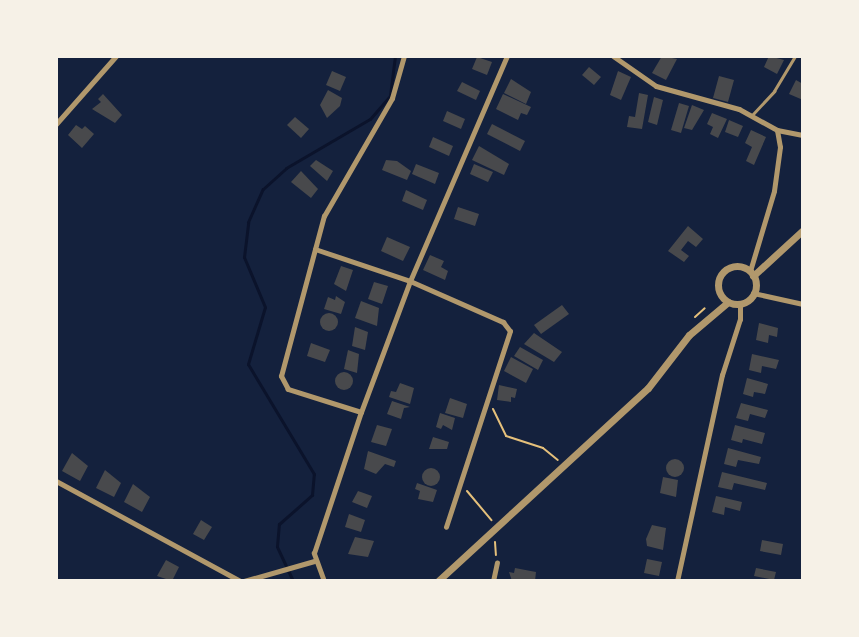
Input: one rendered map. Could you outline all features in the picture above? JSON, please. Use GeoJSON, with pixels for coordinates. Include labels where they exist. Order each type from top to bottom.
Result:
{"type":"FeatureCollection","features":[{"type":"Feature","properties":{"kind":"street"},"geometry":{"type":"LineString","coordinates":[[56,124],[116,56]]}},
{"type":"Feature","properties":{"kind":"street"},"geometry":{"type":"LineString","coordinates":[[361,412],[283,384],[283,369],[324,216],[392,98],[404,56]]}},
{"type":"Feature","properties":{"kind":"street"},"geometry":{"type":"LineString","coordinates":[[324,581],[314,561],[361,412],[410,281],[507,56]]}},
{"type":"Feature","properties":{"kind":"street"},"geometry":{"type":"LineString","coordinates":[[613,56],[666,90],[752,115],[777,130],[803,135]]}},
{"type":"Feature","properties":{"kind":"street"},"geometry":{"type":"LineString","coordinates":[[753,293],[752,274],[774,191],[780,147],[777,130]]}},
{"type":"Feature","properties":{"kind":"street"},"geometry":{"type":"LineString","coordinates":[[752,274],[803,230]]}},
{"type":"Feature","properties":{"kind":"street"},"geometry":{"type":"LineString","coordinates":[[315,249],[410,281],[503,322],[510,331],[490,400],[446,527]]}},
{"type":"Feature","properties":{"kind":"street"},"geometry":{"type":"LineString","coordinates":[[725,299],[718,280],[724,270],[740,266],[752,274]]}},
{"type":"Feature","properties":{"kind":"street"},"geometry":{"type":"LineString","coordinates":[[740,303],[753,293],[803,304]]}},
{"type":"Feature","properties":{"kind":"street"},"geometry":{"type":"LineString","coordinates":[[725,299],[740,303]]}},
{"type":"Feature","properties":{"kind":"street"},"geometry":{"type":"LineString","coordinates":[[438,581],[648,388],[689,335],[725,299]]}},
{"type":"Feature","properties":{"kind":"street"},"geometry":{"type":"LineString","coordinates":[[677,581],[722,375],[740,319],[740,303]]}},
{"type":"Feature","properties":{"kind":"street"},"geometry":{"type":"LineString","coordinates":[[56,481],[242,581],[314,561]]}},
{"type":"Feature","properties":{"kind":"street"},"geometry":{"type":"LineString","coordinates":[[493,581],[497,562]]}},
{"type":"Feature","properties":{"kind":"lane"},"geometry":{"type":"LineString","coordinates":[[752,115],[774,91],[795,56]]}},
{"type":"Feature","properties":{"kind":"path"},"geometry":{"type":"LineString","coordinates":[[690,322],[725,299]]}},
{"type":"Feature","properties":{"kind":"path"},"geometry":{"type":"LineString","coordinates":[[490,400],[506,436],[543,448],[558,460]]}},
{"type":"Feature","properties":{"kind":"path"},"geometry":{"type":"LineString","coordinates":[[461,484],[492,521],[497,562]]}},
{"type":"Feature","properties":{"kind":"building"},"geometry":{"type":"Polygon","coordinates":[[[662,56],[677,59],[666,80],[652,73],[662,56]]]}},
{"type":"Feature","properties":{"kind":"building"},"geometry":{"type":"Polygon","coordinates":[[[769,56],[784,60],[777,74],[764,67],[769,56]]]}},
{"type":"Feature","properties":{"kind":"building"},"geometry":{"type":"Polygon","coordinates":[[[477,57],[492,62],[487,75],[472,69],[477,57]]]}},
{"type":"Feature","properties":{"kind":"building"},"geometry":{"type":"Polygon","coordinates":[[[589,67],[601,77],[594,85],[582,75],[589,67]]]}},
{"type":"Feature","properties":{"kind":"building"},"geometry":{"type":"Polygon","coordinates":[[[332,71],[346,77],[340,91],[326,85],[332,71]]]}},
{"type":"Feature","properties":{"kind":"building"},"geometry":{"type":"Polygon","coordinates":[[[618,71],[631,77],[621,100],[610,95],[618,71]]]}},
{"type":"Feature","properties":{"kind":"building"},"geometry":{"type":"Polygon","coordinates":[[[719,76],[734,80],[728,102],[713,98],[719,76]]]}},
{"type":"Feature","properties":{"kind":"building"},"geometry":{"type":"Polygon","coordinates":[[[511,79],[531,92],[526,104],[504,93],[511,79]]]}},
{"type":"Feature","properties":{"kind":"building"},"geometry":{"type":"Polygon","coordinates":[[[796,80],[803,84],[803,100],[789,94],[796,80]]]}},
{"type":"Feature","properties":{"kind":"building"},"geometry":{"type":"Polygon","coordinates":[[[462,82],[480,91],[476,100],[457,91],[462,82]]]}},
{"type":"Feature","properties":{"kind":"building"},"geometry":{"type":"Polygon","coordinates":[[[328,90],[342,98],[340,106],[327,118],[320,105],[328,90]]]}},
{"type":"Feature","properties":{"kind":"building"},"geometry":{"type":"Polygon","coordinates":[[[639,93],[648,95],[642,129],[627,127],[629,116],[635,117],[639,93]]]}},
{"type":"Feature","properties":{"kind":"building"},"geometry":{"type":"Polygon","coordinates":[[[103,94],[122,115],[115,123],[92,109],[101,102],[98,99],[103,94]]]}},
{"type":"Feature","properties":{"kind":"building"},"geometry":{"type":"Polygon","coordinates":[[[503,94],[531,107],[527,115],[521,113],[518,120],[496,109],[503,94]]]}},
{"type":"Feature","properties":{"kind":"building"},"geometry":{"type":"Polygon","coordinates":[[[654,97],[663,100],[657,125],[648,122],[654,97]]]}},
{"type":"Feature","properties":{"kind":"building"},"geometry":{"type":"Polygon","coordinates":[[[679,103],[689,106],[681,133],[671,130],[679,103]]]}},
{"type":"Feature","properties":{"kind":"building"},"geometry":{"type":"Polygon","coordinates":[[[692,105],[704,110],[692,130],[684,128],[692,105]]]}},
{"type":"Feature","properties":{"kind":"building"},"geometry":{"type":"Polygon","coordinates":[[[447,111],[465,119],[461,129],[443,121],[447,111]]]}},
{"type":"Feature","properties":{"kind":"building"},"geometry":{"type":"Polygon","coordinates":[[[712,113],[727,119],[718,138],[710,134],[713,127],[707,124],[712,113]]]}},
{"type":"Feature","properties":{"kind":"building"},"geometry":{"type":"Polygon","coordinates":[[[295,117],[309,129],[301,138],[287,125],[295,117]]]}},
{"type":"Feature","properties":{"kind":"building"},"geometry":{"type":"Polygon","coordinates":[[[729,120],[743,126],[738,137],[725,132],[729,120]]]}},
{"type":"Feature","properties":{"kind":"building"},"geometry":{"type":"Polygon","coordinates":[[[492,124],[525,141],[520,151],[487,134],[492,124]]]}},
{"type":"Feature","properties":{"kind":"building"},"geometry":{"type":"Polygon","coordinates":[[[76,125],[82,129],[85,126],[94,134],[82,148],[68,135],[76,125]]]}},
{"type":"Feature","properties":{"kind":"building"},"geometry":{"type":"Polygon","coordinates":[[[751,130],[766,137],[754,165],[746,161],[752,147],[745,143],[751,130]]]}},
{"type":"Feature","properties":{"kind":"building"},"geometry":{"type":"Polygon","coordinates":[[[433,137],[453,146],[449,156],[429,147],[433,137]]]}},
{"type":"Feature","properties":{"kind":"building"},"geometry":{"type":"Polygon","coordinates":[[[479,146],[509,164],[504,175],[472,160],[479,146]]]}},
{"type":"Feature","properties":{"kind":"building"},"geometry":{"type":"Polygon","coordinates":[[[316,160],[333,171],[327,181],[310,166],[316,160]]]}},
{"type":"Feature","properties":{"kind":"building"},"geometry":{"type":"Polygon","coordinates":[[[386,160],[397,161],[411,171],[407,180],[382,170],[386,160]]]}},
{"type":"Feature","properties":{"kind":"building"},"geometry":{"type":"Polygon","coordinates":[[[416,164],[439,173],[435,184],[412,174],[416,164]]]}},
{"type":"Feature","properties":{"kind":"building"},"geometry":{"type":"Polygon","coordinates":[[[474,164],[493,172],[488,182],[470,174],[474,164]]]}},
{"type":"Feature","properties":{"kind":"building"},"geometry":{"type":"Polygon","coordinates":[[[301,171],[318,189],[311,198],[291,182],[301,171]]]}},
{"type":"Feature","properties":{"kind":"building"},"geometry":{"type":"Polygon","coordinates":[[[406,190],[427,200],[423,210],[402,201],[406,190]]]}},
{"type":"Feature","properties":{"kind":"building"},"geometry":{"type":"Polygon","coordinates":[[[458,207],[479,214],[475,226],[454,219],[458,207]]]}},
{"type":"Feature","properties":{"kind":"building"},"geometry":{"type":"Polygon","coordinates":[[[688,226],[703,239],[696,247],[688,241],[681,250],[689,256],[684,262],[668,251],[688,226]]]}},
{"type":"Feature","properties":{"kind":"building"},"geometry":{"type":"Polygon","coordinates":[[[387,237],[410,247],[403,261],[381,251],[387,237]]]}},
{"type":"Feature","properties":{"kind":"building"},"geometry":{"type":"Polygon","coordinates":[[[430,255],[444,261],[441,267],[448,271],[445,280],[423,270],[430,255]]]}},
{"type":"Feature","properties":{"kind":"building"},"geometry":{"type":"Polygon","coordinates":[[[341,266],[353,270],[346,291],[334,284],[341,266]]]}},
{"type":"Feature","properties":{"kind":"building"},"geometry":{"type":"Polygon","coordinates":[[[374,282],[388,286],[382,304],[368,299],[374,282]]]}},
{"type":"Feature","properties":{"kind":"building"},"geometry":{"type":"Polygon","coordinates":[[[336,296],[345,302],[341,314],[324,309],[328,297],[335,300],[336,296]]]}},
{"type":"Feature","properties":{"kind":"building"},"geometry":{"type":"Polygon","coordinates":[[[361,301],[379,308],[377,326],[355,318],[361,301]]]}},
{"type":"Feature","properties":{"kind":"building"},"geometry":{"type":"Polygon","coordinates":[[[562,305],[569,314],[541,334],[534,325],[562,305]]]}},
{"type":"Feature","properties":{"kind":"building"},"geometry":{"type":"Polygon","coordinates":[[[329,313],[336,315],[336,329],[329,331],[322,329],[320,322],[322,315],[329,313]]]}},
{"type":"Feature","properties":{"kind":"building"},"geometry":{"type":"Polygon","coordinates":[[[759,323],[778,328],[777,337],[769,335],[768,343],[756,340],[759,323]]]}},
{"type":"Feature","properties":{"kind":"building"},"geometry":{"type":"Polygon","coordinates":[[[355,327],[368,332],[365,350],[352,346],[355,327]]]}},
{"type":"Feature","properties":{"kind":"building"},"geometry":{"type":"Polygon","coordinates":[[[534,333],[562,352],[554,362],[524,344],[534,333]]]}},
{"type":"Feature","properties":{"kind":"building"},"geometry":{"type":"Polygon","coordinates":[[[311,343],[330,350],[325,362],[307,356],[311,343]]]}},
{"type":"Feature","properties":{"kind":"building"},"geometry":{"type":"Polygon","coordinates":[[[520,347],[543,360],[538,370],[514,356],[520,347]]]}},
{"type":"Feature","properties":{"kind":"building"},"geometry":{"type":"Polygon","coordinates":[[[348,350],[359,354],[357,373],[344,369],[348,350]]]}},
{"type":"Feature","properties":{"kind":"building"},"geometry":{"type":"Polygon","coordinates":[[[752,354],[779,360],[776,369],[762,366],[761,373],[749,370],[752,354]]]}},
{"type":"Feature","properties":{"kind":"building"},"geometry":{"type":"Polygon","coordinates":[[[511,357],[533,369],[526,383],[504,371],[511,357]]]}},
{"type":"Feature","properties":{"kind":"building"},"geometry":{"type":"Polygon","coordinates":[[[344,372],[353,381],[344,390],[335,381],[344,372]]]}},
{"type":"Feature","properties":{"kind":"building"},"geometry":{"type":"Polygon","coordinates":[[[747,378],[768,384],[765,394],[754,392],[753,397],[743,394],[747,378]]]}},
{"type":"Feature","properties":{"kind":"building"},"geometry":{"type":"Polygon","coordinates":[[[400,383],[414,388],[410,404],[389,397],[391,391],[396,392],[400,383]]]}},
{"type":"Feature","properties":{"kind":"building"},"geometry":{"type":"Polygon","coordinates":[[[499,385],[517,389],[511,402],[497,400],[499,385]]]}},
{"type":"Feature","properties":{"kind":"building"},"geometry":{"type":"Polygon","coordinates":[[[450,398],[467,404],[463,418],[445,413],[450,398]]]}},
{"type":"Feature","properties":{"kind":"building"},"geometry":{"type":"Polygon","coordinates":[[[392,401],[410,407],[404,408],[401,419],[387,414],[392,401]]]}},
{"type":"Feature","properties":{"kind":"building"},"geometry":{"type":"Polygon","coordinates":[[[741,403],[768,410],[765,418],[750,414],[748,421],[736,418],[741,403]]]}},
{"type":"Feature","properties":{"kind":"building"},"geometry":{"type":"Polygon","coordinates":[[[440,413],[455,418],[452,430],[443,425],[441,429],[436,427],[440,413]]]}},
{"type":"Feature","properties":{"kind":"building"},"geometry":{"type":"Polygon","coordinates":[[[377,425],[392,429],[386,446],[371,442],[377,425]]]}},
{"type":"Feature","properties":{"kind":"building"},"geometry":{"type":"Polygon","coordinates":[[[735,425],[765,433],[762,444],[743,439],[742,443],[731,440],[735,425]]]}},
{"type":"Feature","properties":{"kind":"building"},"geometry":{"type":"Polygon","coordinates":[[[433,437],[449,442],[447,449],[429,449],[433,437]]]}},
{"type":"Feature","properties":{"kind":"building"},"geometry":{"type":"Polygon","coordinates":[[[728,448],[761,457],[759,464],[738,460],[736,467],[724,464],[728,448]]]}},
{"type":"Feature","properties":{"kind":"building"},"geometry":{"type":"Polygon","coordinates":[[[368,451],[396,461],[394,467],[385,464],[376,474],[364,469],[368,451]]]}},
{"type":"Feature","properties":{"kind":"building"},"geometry":{"type":"Polygon","coordinates":[[[72,453],[88,466],[80,481],[62,471],[72,453]]]}},
{"type":"Feature","properties":{"kind":"building"},"geometry":{"type":"Polygon","coordinates":[[[675,459],[684,468],[675,477],[666,468],[675,459]]]}},
{"type":"Feature","properties":{"kind":"building"},"geometry":{"type":"Polygon","coordinates":[[[431,468],[440,477],[431,486],[422,477],[431,468]]]}},
{"type":"Feature","properties":{"kind":"building"},"geometry":{"type":"Polygon","coordinates":[[[105,470],[121,483],[114,497],[96,488],[105,470]]]}},
{"type":"Feature","properties":{"kind":"building"},"geometry":{"type":"Polygon","coordinates":[[[722,472],[767,483],[765,490],[734,483],[732,490],[718,487],[722,472]]]}},
{"type":"Feature","properties":{"kind":"building"},"geometry":{"type":"Polygon","coordinates":[[[663,477],[678,480],[676,497],[660,493],[663,477]]]}},
{"type":"Feature","properties":{"kind":"building"},"geometry":{"type":"Polygon","coordinates":[[[417,483],[437,490],[433,502],[418,499],[420,491],[415,489],[417,483]]]}},
{"type":"Feature","properties":{"kind":"building"},"geometry":{"type":"Polygon","coordinates":[[[133,484],[150,497],[142,512],[124,502],[133,484]]]}},
{"type":"Feature","properties":{"kind":"building"},"geometry":{"type":"Polygon","coordinates":[[[358,491],[372,496],[367,508],[352,502],[358,491]]]}},
{"type":"Feature","properties":{"kind":"building"},"geometry":{"type":"Polygon","coordinates":[[[716,496],[742,502],[740,511],[725,507],[724,515],[712,512],[716,496]]]}},
{"type":"Feature","properties":{"kind":"building"},"geometry":{"type":"Polygon","coordinates":[[[349,514],[365,520],[361,532],[345,527],[349,514]]]}},
{"type":"Feature","properties":{"kind":"building"},"geometry":{"type":"Polygon","coordinates":[[[201,520],[212,527],[204,540],[193,534],[201,520]]]}},
{"type":"Feature","properties":{"kind":"building"},"geometry":{"type":"Polygon","coordinates":[[[652,525],[666,528],[663,550],[647,546],[646,539],[652,525]]]}},
{"type":"Feature","properties":{"kind":"building"},"geometry":{"type":"Polygon","coordinates":[[[355,537],[374,541],[368,557],[348,554],[355,537]]]}},
{"type":"Feature","properties":{"kind":"building"},"geometry":{"type":"Polygon","coordinates":[[[762,540],[783,544],[781,555],[760,551],[762,540]]]}},
{"type":"Feature","properties":{"kind":"building"},"geometry":{"type":"Polygon","coordinates":[[[647,559],[662,562],[659,576],[644,573],[647,559]]]}},
{"type":"Feature","properties":{"kind":"building"},"geometry":{"type":"Polygon","coordinates":[[[166,560],[179,567],[172,581],[157,576],[166,560]]]}},
{"type":"Feature","properties":{"kind":"building"},"geometry":{"type":"Polygon","coordinates":[[[515,568],[536,572],[535,581],[512,581],[509,572],[514,573],[515,568]]]}},
{"type":"Feature","properties":{"kind":"building"},"geometry":{"type":"Polygon","coordinates":[[[756,568],[776,572],[774,580],[754,576],[756,568]]]}},
{"type":"Feature","properties":{"kind":"waterway"},"geometry":{"type":"LineString","coordinates":[[293,581],[277,546],[279,524],[312,495],[314,474],[248,364],[265,307],[244,257],[248,222],[263,189],[286,168],[370,119],[390,96],[395,56]]}}]}
